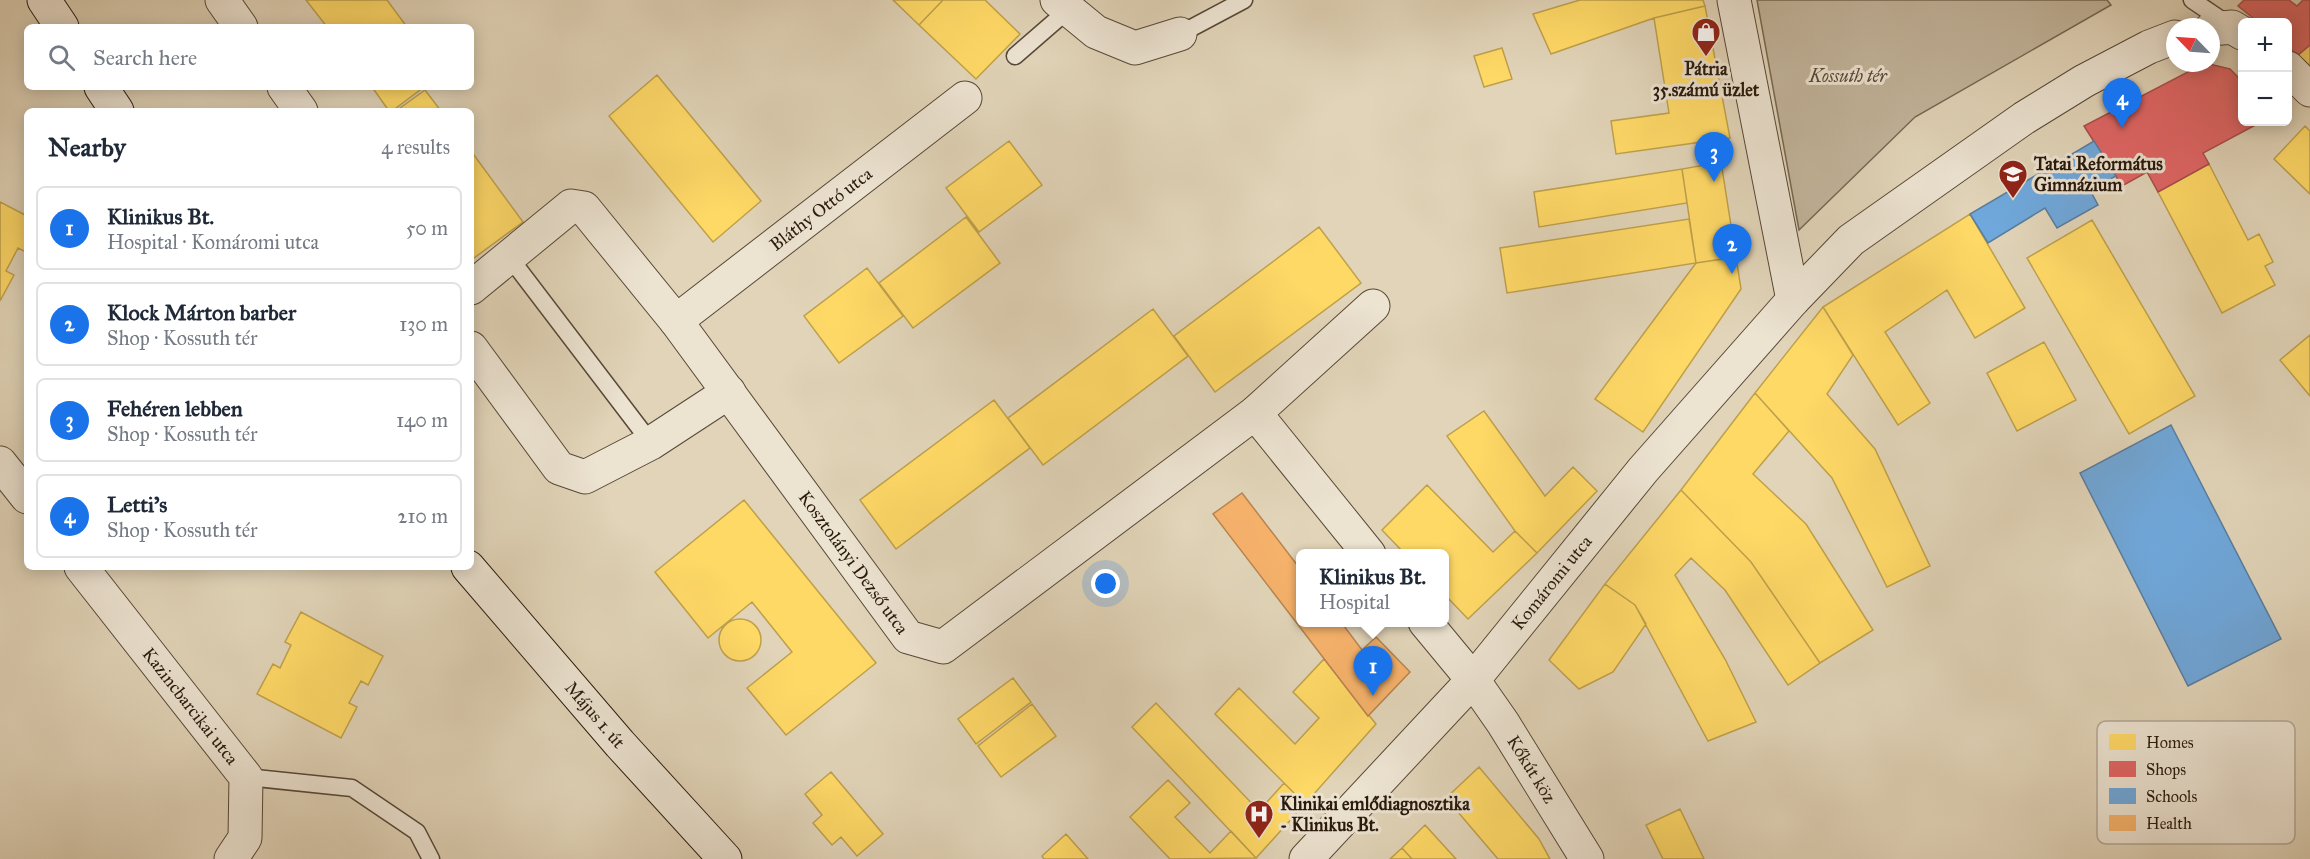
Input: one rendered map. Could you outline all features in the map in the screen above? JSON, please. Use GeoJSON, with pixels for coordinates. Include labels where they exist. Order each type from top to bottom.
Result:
{"type":"FeatureCollection","features":[{"type":"Feature","properties":{"kind":"street"},"geometry":{"type":"LineString","coordinates":[[44,0],[60,24]]}},
{"type":"Feature","properties":{"kind":"street"},"geometry":{"type":"LineString","coordinates":[[222,0],[239,24]]}},
{"type":"Feature","properties":{"kind":"street"},"geometry":{"type":"LineString","coordinates":[[1734,0],[1793,300]]}},
{"type":"Feature","properties":{"kind":"street"},"geometry":{"type":"LineString","coordinates":[[1062,5],[1096,32],[1135,48],[1180,34]]}},
{"type":"Feature","properties":{"kind":"street"},"geometry":{"type":"LineString","coordinates":[[1793,300],[1851,240],[1986,144],[2084,81],[2166,40]]}},
{"type":"Feature","properties":{"kind":"street"},"geometry":{"type":"LineString","coordinates":[[2292,72],[2310,90]]}},
{"type":"Feature","properties":{"kind":"street"},"geometry":{"type":"LineString","coordinates":[[103,90],[115,108]]}},
{"type":"Feature","properties":{"kind":"street"},"geometry":{"type":"LineString","coordinates":[[286,90],[299,108]]}},
{"type":"Feature","properties":{"kind":"street","name":"Bláthy Ottó utca"},"geometry":{"type":"LineString","coordinates":[[676,321],[965,98]]}},
{"type":"Feature","properties":{"kind":"street","name":"Kosztolányi Dezső utca"},"geometry":{"type":"LineString","coordinates":[[510,258],[571,206],[584,208],[676,321],[908,637],[943,647],[1255,414],[1373,306]]}},
{"type":"Feature","properties":{"kind":"street"},"geometry":{"type":"LineString","coordinates":[[474,286],[510,258]]}},
{"type":"Feature","properties":{"kind":"street","name":"Komáromi utca"},"geometry":{"type":"LineString","coordinates":[[1305,859],[1388,774],[1473,680],[1643,470],[1793,300]]}},
{"type":"Feature","properties":{"kind":"street"},"geometry":{"type":"LineString","coordinates":[[474,352],[559,468],[585,477],[651,443],[729,392]]}},
{"type":"Feature","properties":{"kind":"street"},"geometry":{"type":"LineString","coordinates":[[1255,414],[1365,549]]}},
{"type":"Feature","properties":{"kind":"street"},"geometry":{"type":"LineString","coordinates":[[0,463],[24,493]]}},
{"type":"Feature","properties":{"kind":"street","name":"Kazincbarcikai utca"},"geometry":{"type":"LineString","coordinates":[[83,570],[246,777],[245,838],[231,859]]}},
{"type":"Feature","properties":{"kind":"street","name":"Május 1. út"},"geometry":{"type":"LineString","coordinates":[[471,570],[620,744],[725,859]]}},
{"type":"Feature","properties":{"kind":"street"},"geometry":{"type":"LineString","coordinates":[[1429,627],[1473,680]]}},
{"type":"Feature","properties":{"kind":"street","name":"Kőkút köz"},"geometry":{"type":"LineString","coordinates":[[1473,680],[1503,723],[1587,859]]}},
{"type":"Feature","properties":{"kind":"lane"},"geometry":{"type":"LineString","coordinates":[[1180,34],[1244,0]]}},
{"type":"Feature","properties":{"kind":"lane"},"geometry":{"type":"LineString","coordinates":[[2192,0],[2228,30]]}},
{"type":"Feature","properties":{"kind":"lane"},"geometry":{"type":"LineString","coordinates":[[1015,56],[1062,5]]}},
{"type":"Feature","properties":{"kind":"lane"},"geometry":{"type":"LineString","coordinates":[[510,258],[651,443]]}},
{"type":"Feature","properties":{"kind":"lane"},"geometry":{"type":"LineString","coordinates":[[246,777],[352,788],[417,832],[431,859]]}},
{"type":"Feature","properties":{"kind":"green space","name":"Kossuth tér"},"geometry":{"type":"Polygon","coordinates":[[[1757,0],[2107,0],[2111,5],[1915,117],[1799,230],[1757,0]]]}},
{"type":"Feature","properties":{"kind":"building: Homes"},"geometry":{"type":"Polygon","coordinates":[[[306,0],[387,0],[405,24],[325,24],[306,0]]]}},
{"type":"Feature","properties":{"kind":"building: Homes"},"geometry":{"type":"Polygon","coordinates":[[[893,0],[943,0],[919,25],[893,0]]]}},
{"type":"Feature","properties":{"kind":"building: Homes"},"geometry":{"type":"Polygon","coordinates":[[[943,0],[985,0],[1020,34],[976,79],[919,25],[943,0]]]}},
{"type":"Feature","properties":{"kind":"building: Homes"},"geometry":{"type":"Polygon","coordinates":[[[1580,0],[1703,0],[1705,6],[1654,18],[1551,54],[1533,14],[1580,0]]]}},
{"type":"Feature","properties":{"kind":"building: Homes"},"geometry":{"type":"Polygon","coordinates":[[[1705,6],[1730,138],[1616,154],[1611,121],[1669,113],[1654,18],[1705,6]]]}},
{"type":"Feature","properties":{"kind":"building: Homes"},"geometry":{"type":"Polygon","coordinates":[[[2310,45],[2310,66],[2298,55],[2310,45]]]}},
{"type":"Feature","properties":{"kind":"building: Homes"},"geometry":{"type":"Polygon","coordinates":[[[1502,48],[1512,79],[1484,87],[1474,56],[1502,48]]]}},
{"type":"Feature","properties":{"kind":"building: Homes"},"geometry":{"type":"Polygon","coordinates":[[[657,75],[761,201],[713,242],[609,116],[657,75]]]}},
{"type":"Feature","properties":{"kind":"building: Homes"},"geometry":{"type":"Polygon","coordinates":[[[374,90],[420,90],[396,108],[387,108],[374,90]]]}},
{"type":"Feature","properties":{"kind":"building: Homes"},"geometry":{"type":"Polygon","coordinates":[[[425,90],[439,108],[400,108],[425,90]]]}},
{"type":"Feature","properties":{"kind":"building: Homes"},"geometry":{"type":"Polygon","coordinates":[[[2305,126],[2310,131],[2310,194],[2274,159],[2305,126]]]}},
{"type":"Feature","properties":{"kind":"building: Homes"},"geometry":{"type":"Polygon","coordinates":[[[1009,141],[1042,185],[979,232],[946,188],[1009,141]]]}},
{"type":"Feature","properties":{"kind":"building: Homes"},"geometry":{"type":"Polygon","coordinates":[[[474,155],[523,222],[474,258],[474,155]]]}},
{"type":"Feature","properties":{"kind":"building: Homes"},"geometry":{"type":"Polygon","coordinates":[[[1721,162],[1736,257],[1696,263],[1682,169],[1721,162]]]}},
{"type":"Feature","properties":{"kind":"building: Homes"},"geometry":{"type":"Polygon","coordinates":[[[2209,164],[2248,240],[2259,234],[2273,262],[2265,266],[2275,285],[2222,313],[2158,192],[2209,164]]]}},
{"type":"Feature","properties":{"kind":"building: Homes"},"geometry":{"type":"Polygon","coordinates":[[[1682,169],[1687,203],[1539,227],[1534,192],[1682,169]]]}},
{"type":"Feature","properties":{"kind":"building: Homes"},"geometry":{"type":"Polygon","coordinates":[[[0,202],[24,214],[24,251],[18,248],[6,271],[14,275],[0,301],[0,202]]]}},
{"type":"Feature","properties":{"kind":"building: Homes"},"geometry":{"type":"Polygon","coordinates":[[[1970,214],[2025,308],[1975,338],[1947,290],[1885,332],[1930,403],[1898,425],[1823,307],[1970,214]]]}},
{"type":"Feature","properties":{"kind":"building: Homes"},"geometry":{"type":"Polygon","coordinates":[[[966,217],[1000,263],[913,328],[879,283],[966,217]]]}},
{"type":"Feature","properties":{"kind":"building: Homes"},"geometry":{"type":"Polygon","coordinates":[[[1689,219],[1696,263],[1507,293],[1500,248],[1689,219]]]}},
{"type":"Feature","properties":{"kind":"building: Homes","name":"Tatai Református Gimnázium"},"geometry":{"type":"Polygon","coordinates":[[[2092,220],[2195,396],[2129,434],[2027,258],[2092,220]]]}},
{"type":"Feature","properties":{"kind":"building: Homes"},"geometry":{"type":"Polygon","coordinates":[[[1319,227],[1361,283],[1215,392],[1174,336],[1319,227]]]}},
{"type":"Feature","properties":{"kind":"building: Homes"},"geometry":{"type":"Polygon","coordinates":[[[1736,257],[1741,289],[1643,432],[1595,399],[1696,263],[1736,257]]]}},
{"type":"Feature","properties":{"kind":"building: Homes"},"geometry":{"type":"Polygon","coordinates":[[[867,268],[903,316],[839,363],[804,316],[867,268]]]}},
{"type":"Feature","properties":{"kind":"building: Homes"},"geometry":{"type":"Polygon","coordinates":[[[1823,307],[1853,355],[1827,394],[1875,449],[1930,566],[1887,587],[1832,478],[1755,393],[1823,307]]]}},
{"type":"Feature","properties":{"kind":"building: Homes"},"geometry":{"type":"Polygon","coordinates":[[[1153,309],[1188,356],[1043,465],[1008,418],[1153,309]]]}},
{"type":"Feature","properties":{"kind":"building: Homes"},"geometry":{"type":"Polygon","coordinates":[[[2310,335],[2310,396],[2280,360],[2310,335]]]}},
{"type":"Feature","properties":{"kind":"building: Homes"},"geometry":{"type":"Polygon","coordinates":[[[2044,342],[2076,400],[2017,431],[1987,373],[2044,342]]]}},
{"type":"Feature","properties":{"kind":"building: Homes"},"geometry":{"type":"Polygon","coordinates":[[[1755,393],[1789,431],[1753,474],[1806,524],[1873,630],[1820,663],[1751,562],[1681,490],[1755,393]]]}},
{"type":"Feature","properties":{"kind":"building: Homes"},"geometry":{"type":"Polygon","coordinates":[[[994,400],[1030,448],[896,549],[860,500],[994,400]]]}},
{"type":"Feature","properties":{"kind":"building: Homes"},"geometry":{"type":"Polygon","coordinates":[[[1484,411],[1545,496],[1573,467],[1597,491],[1537,553],[1515,531],[1447,436],[1484,411]]]}},
{"type":"Feature","properties":{"kind":"building: Homes"},"geometry":{"type":"Polygon","coordinates":[[[1427,485],[1493,552],[1515,531],[1537,553],[1468,619],[1449,599],[1449,549],[1400,549],[1382,530],[1427,485]]]}},
{"type":"Feature","properties":{"kind":"building: Homes"},"geometry":{"type":"Polygon","coordinates":[[[1681,490],[1751,562],[1820,663],[1788,685],[1725,590],[1691,558],[1675,575],[1725,659],[1756,722],[1708,741],[1635,605],[1605,584],[1681,490]]]}},
{"type":"Feature","properties":{"kind":"building: Homes"},"geometry":{"type":"Polygon","coordinates":[[[744,500],[876,663],[786,735],[747,688],[792,652],[752,602],[708,638],[655,572],[744,500]]]}},
{"type":"Feature","properties":{"kind":"building: Homes"},"geometry":{"type":"Polygon","coordinates":[[[1605,584],[1635,605],[1646,624],[1613,672],[1579,689],[1549,660],[1605,584]]]}},
{"type":"Feature","properties":{"kind":"building: Homes"},"geometry":{"type":"Polygon","coordinates":[[[301,612],[383,656],[368,685],[361,681],[349,703],[357,707],[341,738],[257,694],[273,664],[280,668],[291,645],[285,642],[301,612]]]}},
{"type":"Feature","properties":{"kind":"building: Homes"},"geometry":{"type":"Polygon","coordinates":[[[740,619],[748,620],[755,625],[760,632],[760,648],[755,655],[748,660],[740,661],[732,660],[725,655],[720,648],[719,640],[720,632],[725,625],[732,620],[740,619]]]}},
{"type":"Feature","properties":{"kind":"building: Homes"},"geometry":{"type":"Polygon","coordinates":[[[1324,659],[1376,724],[1305,804],[1215,714],[1239,688],[1295,744],[1319,718],[1293,692],[1324,659]]]}},
{"type":"Feature","properties":{"kind":"building: Homes"},"geometry":{"type":"Polygon","coordinates":[[[1013,678],[1031,702],[976,744],[958,719],[1013,678]]]}},
{"type":"Feature","properties":{"kind":"building: Homes"},"geometry":{"type":"Polygon","coordinates":[[[1156,703],[1259,811],[1284,783],[1305,804],[1256,858],[1132,727],[1156,703]]]}},
{"type":"Feature","properties":{"kind":"building: Homes"},"geometry":{"type":"Polygon","coordinates":[[[1032,704],[1056,736],[1001,777],[978,746],[1032,704]]]}},
{"type":"Feature","properties":{"kind":"building: Homes"},"geometry":{"type":"Polygon","coordinates":[[[1479,767],[1539,839],[1550,859],[1498,859],[1446,798],[1479,767]]]}},
{"type":"Feature","properties":{"kind":"building: Homes"},"geometry":{"type":"Polygon","coordinates":[[[831,772],[883,834],[857,856],[841,837],[832,845],[813,823],[822,815],[805,794],[831,772]]]}},
{"type":"Feature","properties":{"kind":"building: Homes"},"geometry":{"type":"Polygon","coordinates":[[[1168,780],[1190,803],[1175,817],[1210,853],[1231,831],[1256,858],[1170,859],[1130,817],[1168,780]]]}},
{"type":"Feature","properties":{"kind":"building: Homes"},"geometry":{"type":"Polygon","coordinates":[[[1680,809],[1704,859],[1663,859],[1646,825],[1680,809]]]}},
{"type":"Feature","properties":{"kind":"building: Homes"},"geometry":{"type":"Polygon","coordinates":[[[1425,825],[1456,859],[1412,859],[1402,848],[1425,825]]]}},
{"type":"Feature","properties":{"kind":"building: Homes"},"geometry":{"type":"Polygon","coordinates":[[[1066,834],[1088,859],[1044,859],[1042,856],[1066,834]]]}},
{"type":"Feature","properties":{"kind":"building: Homes"},"geometry":{"type":"Polygon","coordinates":[[[1402,848],[1412,859],[1390,859],[1402,848]]]}},
{"type":"Feature","properties":{"kind":"building: Shops"},"geometry":{"type":"Polygon","coordinates":[[[2244,0],[2289,0],[2297,6],[2303,0],[2310,0],[2310,45],[2298,55],[2292,50],[2292,18],[2253,18],[2238,6],[2244,0]]]}},
{"type":"Feature","properties":{"kind":"building: Shops"},"geometry":{"type":"Polygon","coordinates":[[[2220,67],[2230,69],[2238,77],[2238,126],[2254,126],[2203,153],[2209,164],[2158,192],[2147,172],[2122,186],[2084,126],[2188,72],[2220,72],[2220,67]]]}},
{"type":"Feature","properties":{"kind":"building: Schools"},"geometry":{"type":"Polygon","coordinates":[[[2094,141],[2116,176],[2090,190],[2098,205],[2057,228],[2045,208],[1988,243],[1970,214],[2094,141]]]}},
{"type":"Feature","properties":{"kind":"building: Schools"},"geometry":{"type":"Polygon","coordinates":[[[2171,425],[2281,639],[2188,686],[2080,473],[2171,425]]]}},
{"type":"Feature","properties":{"kind":"building: Health"},"geometry":{"type":"Polygon","coordinates":[[[1242,493],[1296,563],[1296,622],[1213,514],[1242,493]]]}},
{"type":"Feature","properties":{"kind":"building: Health"},"geometry":{"type":"Polygon","coordinates":[[[1300,627],[1345,627],[1362,650],[1376,637],[1410,672],[1368,716],[1300,627]]]}},
{"type":"Feature","properties":{"kind":"place","name":"Pátria 35.számú üzlet"},"geometry":{"type":"Point","coordinates":[1706,58]}},
{"type":"Feature","properties":{"kind":"place","name":"Letti's"},"geometry":{"type":"Point","coordinates":[2122,128]}},
{"type":"Feature","properties":{"kind":"place","name":"Fehéren lebben"},"geometry":{"type":"Point","coordinates":[1714,182]}},
{"type":"Feature","properties":{"kind":"place","name":"Tatai Református Gimnázium"},"geometry":{"type":"Point","coordinates":[2013,200]}},
{"type":"Feature","properties":{"kind":"place","name":"Klock Márton barber"},"geometry":{"type":"Point","coordinates":[1732,274]}},
{"type":"Feature","properties":{"kind":"place","name":"Klinikus Bt."},"geometry":{"type":"Point","coordinates":[1373,696]}},
{"type":"Feature","properties":{"kind":"place","name":"Klinikai emlődiagnosztika - Klinikus Bt."},"geometry":{"type":"Point","coordinates":[1259,840]}}]}
